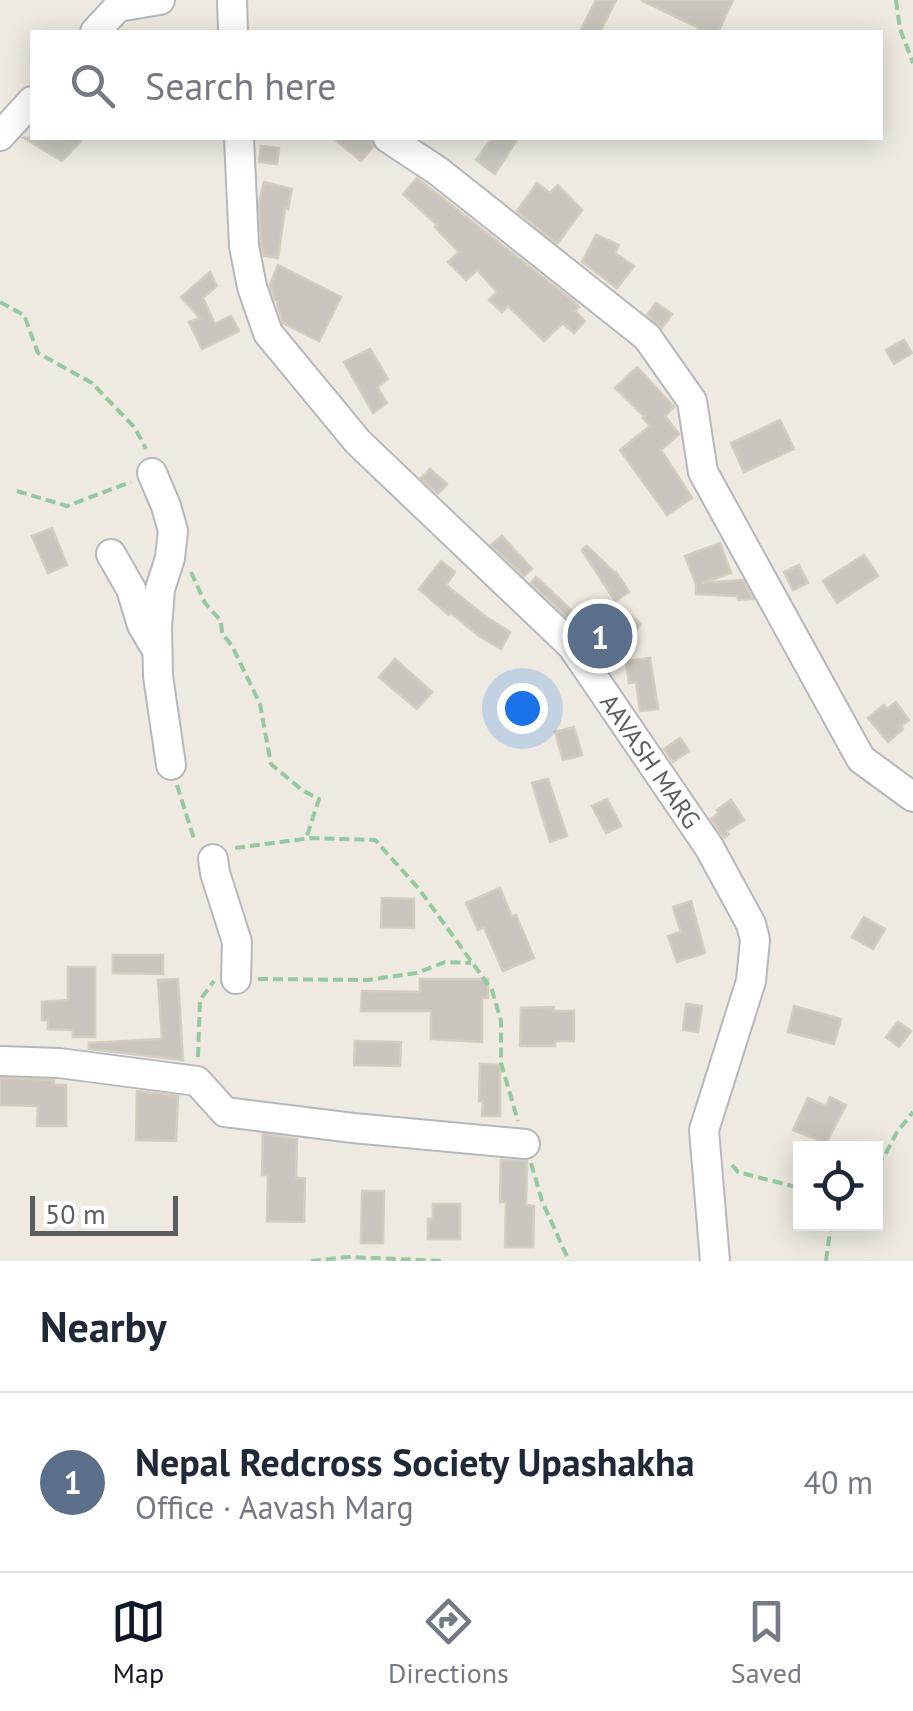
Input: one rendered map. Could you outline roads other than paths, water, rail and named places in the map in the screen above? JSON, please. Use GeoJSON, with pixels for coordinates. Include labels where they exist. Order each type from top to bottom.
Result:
{"type":"FeatureCollection","features":[{"type":"Feature","properties":{"kind":"street"},"geometry":{"type":"LineString","coordinates":[[96,30],[105,4],[160,0]]}},
{"type":"Feature","properties":{"kind":"street"},"geometry":{"type":"LineString","coordinates":[[232,0],[233,30]]}},
{"type":"Feature","properties":{"kind":"street"},"geometry":{"type":"LineString","coordinates":[[0,136],[30,103]]}},
{"type":"Feature","properties":{"kind":"street","name":"AAVASH MARG"},"geometry":{"type":"LineString","coordinates":[[239,140],[244,246],[252,287],[268,332],[358,442],[572,646],[709,847],[752,924],[755,940],[751,981],[704,1130],[714,1261]]}},
{"type":"Feature","properties":{"kind":"street"},"geometry":{"type":"LineString","coordinates":[[391,140],[438,171],[647,337],[692,401],[703,472],[861,759],[913,798]]}},
{"type":"Feature","properties":{"kind":"street"},"geometry":{"type":"LineString","coordinates":[[152,474],[173,531],[160,589],[158,652],[171,764]]}},
{"type":"Feature","properties":{"kind":"street"},"geometry":{"type":"LineString","coordinates":[[111,554],[158,652]]}},
{"type":"Feature","properties":{"kind":"street"},"geometry":{"type":"LineString","coordinates":[[213,859],[237,942],[236,979]]}},
{"type":"Feature","properties":{"kind":"street"},"geometry":{"type":"LineString","coordinates":[[0,1061],[59,1063],[197,1082],[224,1112],[525,1144]]}},
{"type":"Feature","properties":{"kind":"place","name":"Nepal Redcross Society Upashakha"},"geometry":{"type":"Point","coordinates":[600,636]}}]}
